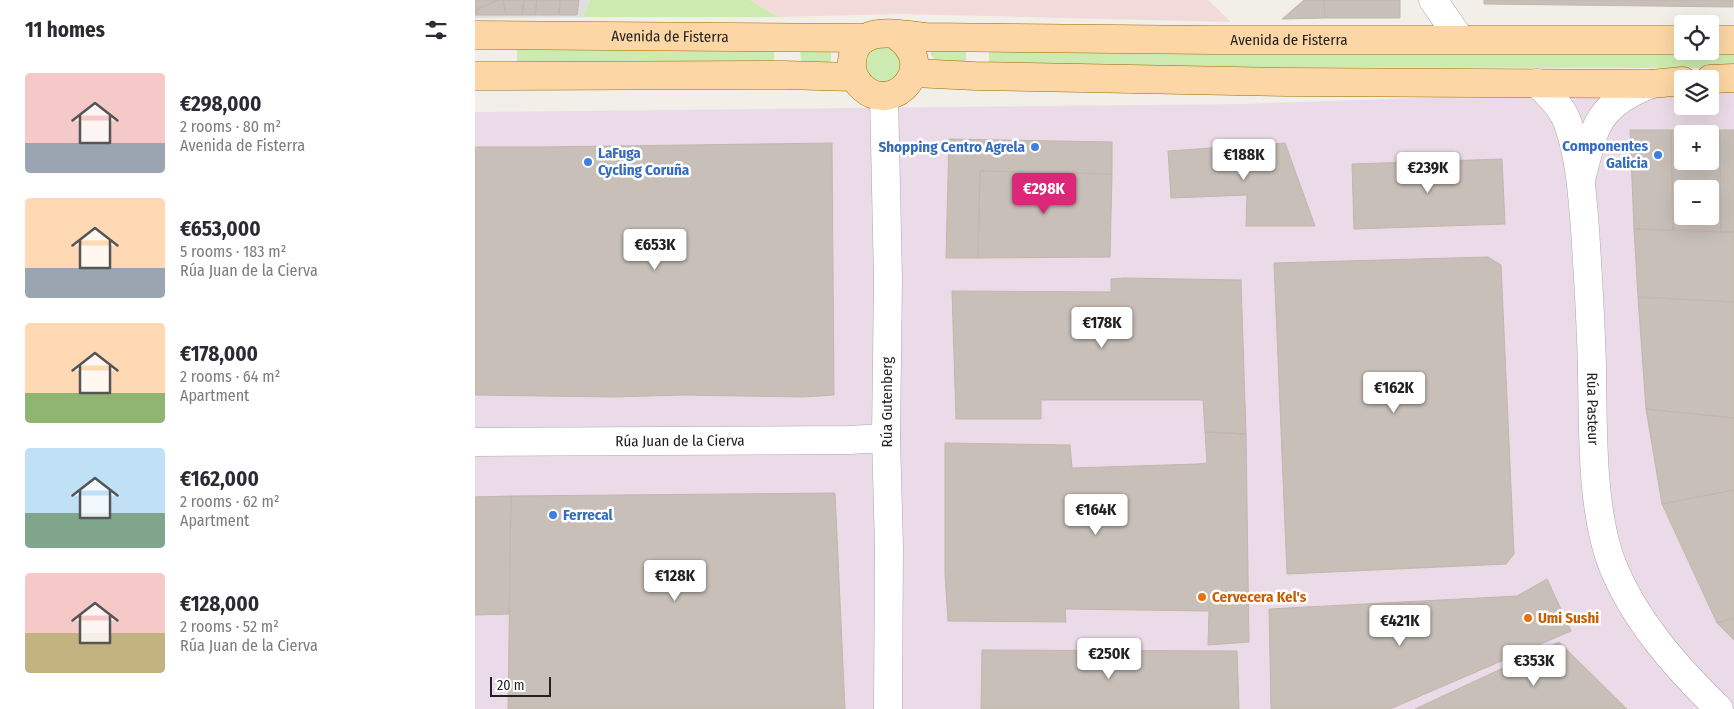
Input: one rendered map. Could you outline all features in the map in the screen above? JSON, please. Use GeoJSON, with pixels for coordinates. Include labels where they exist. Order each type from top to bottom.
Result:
{"type":"FeatureCollection","features":[{"type":"Feature","properties":{"kind":"main road","name":"Avenida de Fisterra"},"geometry":{"type":"LineString","coordinates":[[475,35],[866,38],[880,33],[926,37],[1212,40],[1674,40]]}},
{"type":"Feature","properties":{"kind":"main road"},"geometry":{"type":"LineString","coordinates":[[866,38],[854,51],[852,69],[854,77],[863,89],[885,96],[903,89],[913,73],[914,57],[911,49],[905,41],[895,35]]}},
{"type":"Feature","properties":{"kind":"main road"},"geometry":{"type":"LineString","coordinates":[[1719,40],[1734,40]]}},
{"type":"Feature","properties":{"kind":"main road"},"geometry":{"type":"LineString","coordinates":[[913,73],[1268,81],[1651,84],[1674,83]]}},
{"type":"Feature","properties":{"kind":"main road"},"geometry":{"type":"LineString","coordinates":[[475,76],[787,75],[854,77]]}},
{"type":"Feature","properties":{"kind":"street"},"geometry":{"type":"LineString","coordinates":[[1433,0],[1460,39]]}},
{"type":"Feature","properties":{"kind":"street"},"geometry":{"type":"LineString","coordinates":[[1719,33],[1734,28]]}},
{"type":"Feature","properties":{"kind":"street","name":"Rúa Pasteur"},"geometry":{"type":"LineString","coordinates":[[1537,83],[1557,103],[1567,120],[1581,180],[1591,311],[1593,424],[1597,482],[1606,542],[1612,563],[1640,618],[1673,660],[1719,709]]}},
{"type":"Feature","properties":{"kind":"street"},"geometry":{"type":"LineString","coordinates":[[1581,180],[1590,143],[1599,120],[1614,103],[1631,92],[1651,84]]}},
{"type":"Feature","properties":{"kind":"street","name":"Rúa Gutenberg"},"geometry":{"type":"LineString","coordinates":[[885,96],[888,279],[886,438],[889,546],[888,709]]}},
{"type":"Feature","properties":{"kind":"street","name":"Rúa Juan de la Cierva"},"geometry":{"type":"LineString","coordinates":[[475,442],[849,440],[886,438]]}},
{"type":"Feature","properties":{"kind":"shaded area"},"geometry":{"type":"Polygon","coordinates":[[[475,0],[590,0],[583,17],[475,18],[475,0]]]}},
{"type":"Feature","properties":{"kind":"shaded area"},"geometry":{"type":"Polygon","coordinates":[[[750,0],[1208,0],[1231,22],[900,14],[778,17],[750,0]]]}},
{"type":"Feature","properties":{"kind":"shaded area"},"geometry":{"type":"Polygon","coordinates":[[[1734,87],[1734,709],[475,709],[475,112],[1243,104],[1674,89],[1674,115],[1719,115],[1719,88],[1734,87]]]}},
{"type":"Feature","properties":{"kind":"green space"},"geometry":{"type":"Polygon","coordinates":[[[590,0],[750,0],[778,17],[583,17],[590,0]]]}},
{"type":"Feature","properties":{"kind":"green space"},"geometry":{"type":"Polygon","coordinates":[[[875,42],[902,51],[900,79],[873,84],[861,59],[875,42]]]}},
{"type":"Feature","properties":{"kind":"green space"},"geometry":{"type":"Polygon","coordinates":[[[517,48],[774,49],[774,63],[517,64],[517,48]]]}},
{"type":"Feature","properties":{"kind":"green space"},"geometry":{"type":"Polygon","coordinates":[[[831,48],[831,62],[801,63],[800,49],[831,48]]]}},
{"type":"Feature","properties":{"kind":"green space"},"geometry":{"type":"Polygon","coordinates":[[[935,48],[966,49],[966,64],[938,63],[931,55],[931,51],[935,48]]]}},
{"type":"Feature","properties":{"kind":"green space"},"geometry":{"type":"Polygon","coordinates":[[[989,49],[1674,52],[1674,60],[1719,60],[1719,52],[1734,52],[1734,68],[989,67],[989,49]]]}},
{"type":"Feature","properties":{"kind":"building"},"geometry":{"type":"Polygon","coordinates":[[[475,0],[498,0],[477,9],[475,15],[475,0]]]}},
{"type":"Feature","properties":{"kind":"building"},"geometry":{"type":"Polygon","coordinates":[[[498,0],[503,0],[506,15],[476,15],[477,9],[498,0]]]}},
{"type":"Feature","properties":{"kind":"building"},"geometry":{"type":"Polygon","coordinates":[[[503,0],[524,0],[522,15],[506,15],[503,0]]]}},
{"type":"Feature","properties":{"kind":"building"},"geometry":{"type":"Polygon","coordinates":[[[524,0],[537,0],[535,15],[522,15],[524,0]]]}},
{"type":"Feature","properties":{"kind":"building"},"geometry":{"type":"Polygon","coordinates":[[[537,0],[560,0],[559,15],[535,15],[537,0]]]}},
{"type":"Feature","properties":{"kind":"building"},"geometry":{"type":"Polygon","coordinates":[[[560,0],[579,0],[577,15],[559,15],[560,0]]]}},
{"type":"Feature","properties":{"kind":"building"},"geometry":{"type":"Polygon","coordinates":[[[1304,0],[1324,0],[1325,18],[1282,19],[1304,0]]]}},
{"type":"Feature","properties":{"kind":"building"},"geometry":{"type":"Polygon","coordinates":[[[1324,0],[1400,0],[1400,18],[1325,18],[1324,0]]]}},
{"type":"Feature","properties":{"kind":"building"},"geometry":{"type":"Polygon","coordinates":[[[1484,0],[1733,0],[1733,7],[1484,4],[1484,0]]]}},
{"type":"Feature","properties":{"kind":"building"},"geometry":{"type":"Polygon","coordinates":[[[1630,130],[1671,130],[1673,230],[1634,229],[1630,130]]]}},
{"type":"Feature","properties":{"kind":"building"},"geometry":{"type":"Polygon","coordinates":[[[1671,130],[1674,130],[1674,170],[1719,170],[1720,130],[1721,232],[1673,230],[1671,130]]]}},
{"type":"Feature","properties":{"kind":"building"},"geometry":{"type":"Polygon","coordinates":[[[1720,130],[1734,130],[1734,232],[1721,232],[1720,130]]]}},
{"type":"Feature","properties":{"kind":"building"},"geometry":{"type":"Polygon","coordinates":[[[949,139],[1112,142],[1112,174],[980,171],[978,258],[946,258],[949,139]]]}},
{"type":"Feature","properties":{"kind":"building"},"geometry":{"type":"Polygon","coordinates":[[[832,143],[834,395],[803,397],[683,395],[612,397],[475,395],[475,147],[832,143]]]}},
{"type":"Feature","properties":{"kind":"building"},"geometry":{"type":"Polygon","coordinates":[[[1285,143],[1315,226],[1246,226],[1247,195],[1171,198],[1168,151],[1285,143]]]}},
{"type":"Feature","properties":{"kind":"building"},"geometry":{"type":"Polygon","coordinates":[[[1502,159],[1505,224],[1354,229],[1352,164],[1502,159]]]}},
{"type":"Feature","properties":{"kind":"building"},"geometry":{"type":"Polygon","coordinates":[[[980,171],[1112,174],[1110,257],[978,258],[980,171]]]}},
{"type":"Feature","properties":{"kind":"building"},"geometry":{"type":"Polygon","coordinates":[[[1634,229],[1734,232],[1734,302],[1638,297],[1634,229]]]}},
{"type":"Feature","properties":{"kind":"building"},"geometry":{"type":"Polygon","coordinates":[[[1488,257],[1501,265],[1514,554],[1506,564],[1287,574],[1274,263],[1488,257]]]}},
{"type":"Feature","properties":{"kind":"building"},"geometry":{"type":"Polygon","coordinates":[[[1111,279],[1241,280],[1246,434],[1205,432],[1203,400],[1041,400],[1041,419],[956,419],[952,291],[1111,292],[1111,279]]]}},
{"type":"Feature","properties":{"kind":"building"},"geometry":{"type":"Polygon","coordinates":[[[1638,297],[1734,302],[1734,418],[1646,409],[1638,297]]]}},
{"type":"Feature","properties":{"kind":"building"},"geometry":{"type":"Polygon","coordinates":[[[1646,409],[1734,418],[1734,490],[1662,504],[1646,409]]]}},
{"type":"Feature","properties":{"kind":"building"},"geometry":{"type":"Polygon","coordinates":[[[1205,432],[1246,434],[1249,642],[1208,645],[1209,611],[1065,609],[1066,622],[948,621],[945,573],[945,443],[1070,445],[1072,468],[1197,464],[1207,463],[1205,432]]]}},
{"type":"Feature","properties":{"kind":"building"},"geometry":{"type":"Polygon","coordinates":[[[1734,490],[1734,618],[1717,623],[1662,504],[1734,490]]]}},
{"type":"Feature","properties":{"kind":"building"},"geometry":{"type":"Polygon","coordinates":[[[835,493],[845,709],[508,709],[511,496],[835,493]]]}},
{"type":"Feature","properties":{"kind":"building"},"geometry":{"type":"Polygon","coordinates":[[[511,496],[509,614],[475,615],[475,497],[511,496]]]}},
{"type":"Feature","properties":{"kind":"building"},"geometry":{"type":"Polygon","coordinates":[[[1547,579],[1571,631],[1390,709],[1271,709],[1269,609],[1517,596],[1547,579]]]}},
{"type":"Feature","properties":{"kind":"building"},"geometry":{"type":"Polygon","coordinates":[[[1734,618],[1734,640],[1717,623],[1734,618]]]}},
{"type":"Feature","properties":{"kind":"building"},"geometry":{"type":"Polygon","coordinates":[[[1559,642],[1627,709],[1415,709],[1559,642]]]}},
{"type":"Feature","properties":{"kind":"building"},"geometry":{"type":"Polygon","coordinates":[[[982,650],[1237,651],[1239,709],[981,709],[982,650]]]}},
{"type":"Feature","properties":{"kind":"place","name":"Shopping Centro Agrela"},"geometry":{"type":"Point","coordinates":[1035,147]}},
{"type":"Feature","properties":{"kind":"place","name":"Componentes Galicia"},"geometry":{"type":"Point","coordinates":[1658,155]}},
{"type":"Feature","properties":{"kind":"place","name":"LaFuga Cycling Coruña"},"geometry":{"type":"Point","coordinates":[588,162]}},
{"type":"Feature","properties":{"kind":"place","name":"Ferrecal"},"geometry":{"type":"Point","coordinates":[553,515]}},
{"type":"Feature","properties":{"kind":"place","name":"Cervecera Kel's"},"geometry":{"type":"Point","coordinates":[1202,597]}},
{"type":"Feature","properties":{"kind":"place","name":"Umi Sushi"},"geometry":{"type":"Point","coordinates":[1528,618]}}]}
